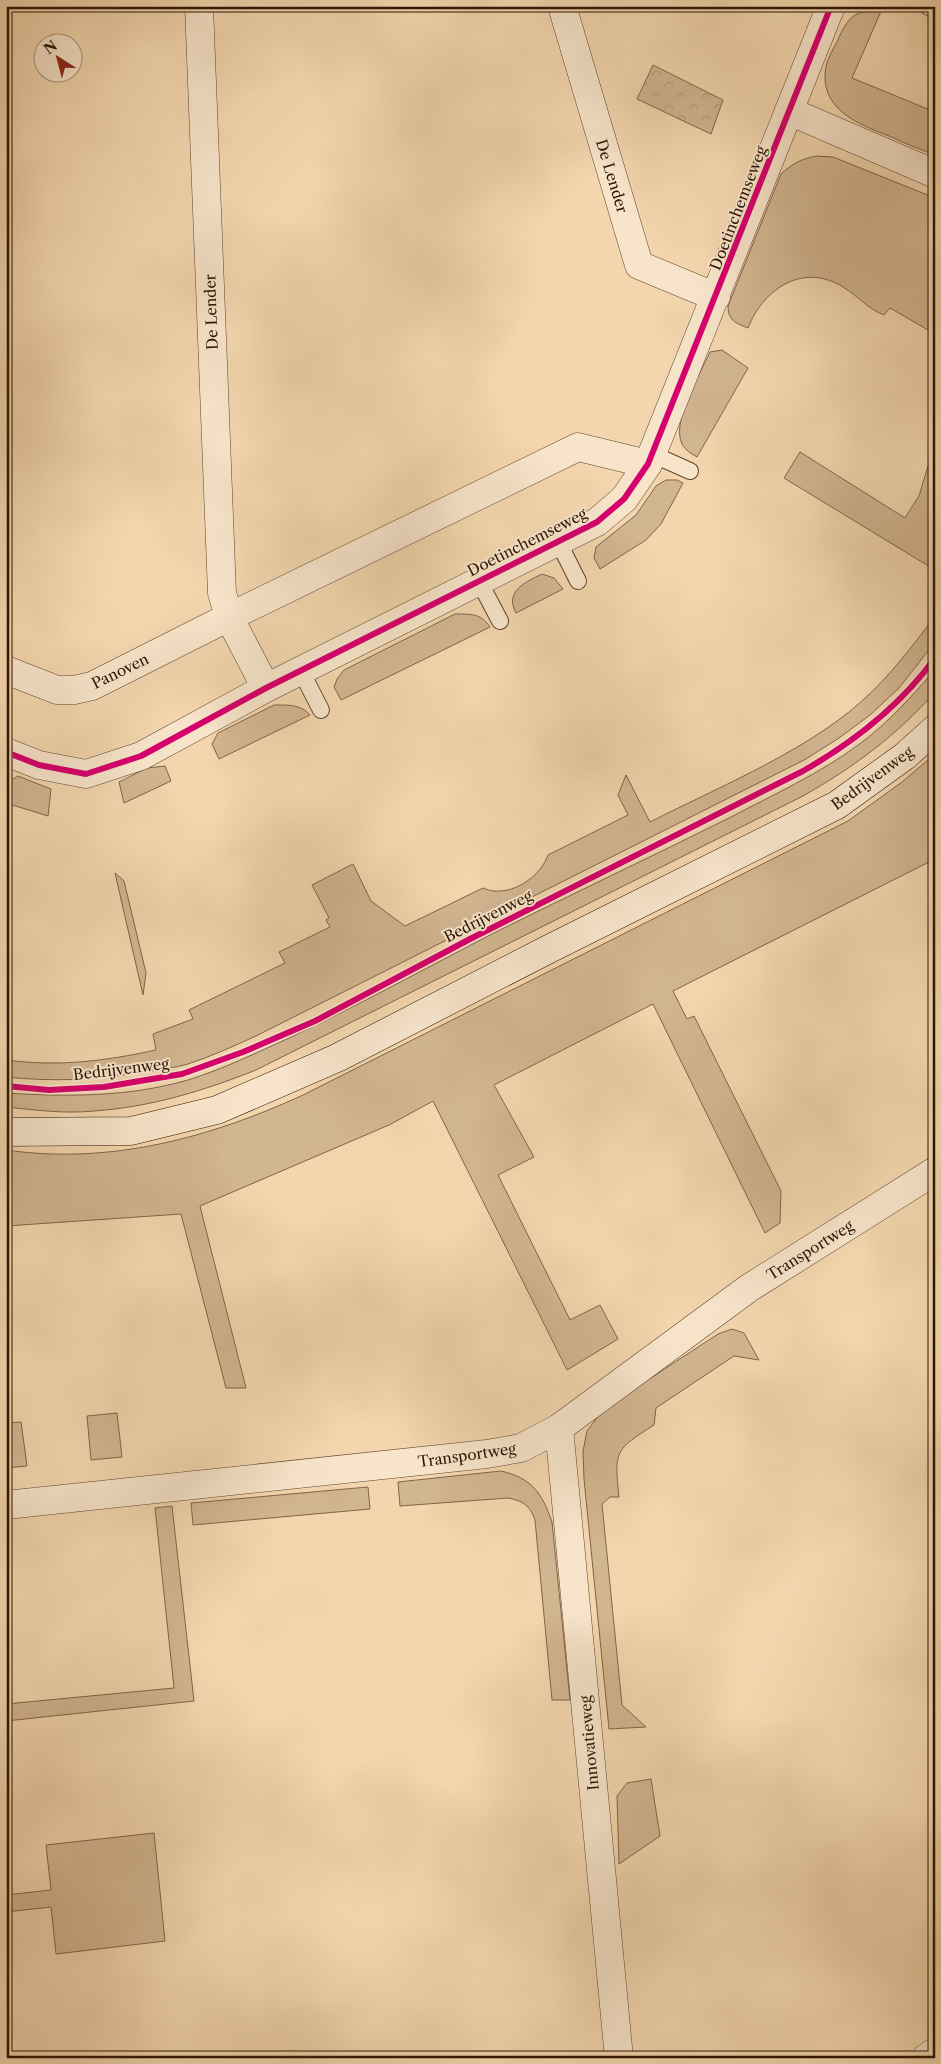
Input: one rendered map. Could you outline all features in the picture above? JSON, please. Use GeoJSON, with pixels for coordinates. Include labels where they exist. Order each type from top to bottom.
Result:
{"type":"FeatureCollection","features":[{"type":"Feature","properties":{"kind":"street","name":"De Lender"},"geometry":{"type":"LineString","coordinates":[[199,6],[222,593],[229,617],[266,688]]}},
{"type":"Feature","properties":{"kind":"street","name":"De Lender"},"geometry":{"type":"LineString","coordinates":[[562,6],[639,266],[716,297]]}},
{"type":"Feature","properties":{"kind":"street","name":"Doetinchemseweg"},"geometry":{"type":"LineString","coordinates":[[6,752],[39,765],[86,774],[141,756],[301,670],[597,522],[624,498],[650,459],[831,6]]}},
{"type":"Feature","properties":{"kind":"street"},"geometry":{"type":"LineString","coordinates":[[789,111],[935,174]]}},
{"type":"Feature","properties":{"kind":"street"},"geometry":{"type":"LineString","coordinates":[[229,617],[578,447],[650,459]]}},
{"type":"Feature","properties":{"kind":"street","name":"Panoven"},"geometry":{"type":"LineString","coordinates":[[6,670],[57,690],[74,690],[92,686],[229,617]]}},
{"type":"Feature","properties":{"kind":"street","name":"Bedrijvenweg"},"geometry":{"type":"LineString","coordinates":[[6,1132],[131,1131],[217,1110],[328,1062],[837,806],[905,756],[935,729]]}},
{"type":"Feature","properties":{"kind":"street","name":"Transportweg"},"geometry":{"type":"LineString","coordinates":[[6,1505],[487,1454],[521,1448],[559,1428],[749,1288],[935,1171]]}},
{"type":"Feature","properties":{"kind":"street","name":"Innovatieweg"},"geometry":{"type":"LineString","coordinates":[[559,1428],[619,2058]]}},
{"type":"Feature","properties":{"kind":"street"},"geometry":{"type":"LineString","coordinates":[[926,2058],[935,2052]]}},
{"type":"Feature","properties":{"kind":"lane"},"geometry":{"type":"LineString","coordinates":[[927,6],[935,10]]}},
{"type":"Feature","properties":{"kind":"lane"},"geometry":{"type":"LineString","coordinates":[[650,459],[690,471]]}},
{"type":"Feature","properties":{"kind":"lane"},"geometry":{"type":"LineString","coordinates":[[558,541],[578,581]]}},
{"type":"Feature","properties":{"kind":"lane"},"geometry":{"type":"LineString","coordinates":[[479,581],[500,621]]}},
{"type":"Feature","properties":{"kind":"lane"},"geometry":{"type":"LineString","coordinates":[[301,670],[321,710]]}},
{"type":"Feature","properties":{"kind":"green space"},"geometry":{"type":"Polygon","coordinates":[[[882,9],[852,78],[935,112],[935,155],[853,120],[834,104],[828,93],[825,81],[826,66],[845,26],[858,13],[882,9]]]}},
{"type":"Feature","properties":{"kind":"green space"},"geometry":{"type":"Polygon","coordinates":[[[653,65],[723,100],[711,134],[637,99],[653,65]]]}},
{"type":"Feature","properties":{"kind":"green space"},"geometry":{"type":"Polygon","coordinates":[[[816,156],[833,157],[935,198],[935,334],[890,308],[884,315],[843,287],[828,280],[813,277],[799,279],[774,291],[755,314],[748,328],[736,323],[731,318],[728,306],[781,174],[797,162],[816,156]]]}},
{"type":"Feature","properties":{"kind":"green space"},"geometry":{"type":"Polygon","coordinates":[[[722,350],[748,368],[697,457],[682,444],[680,423],[688,398],[710,352],[722,350]]]}},
{"type":"Feature","properties":{"kind":"green space"},"geometry":{"type":"Polygon","coordinates":[[[935,443],[935,570],[784,478],[800,452],[905,518],[919,496],[935,443]]]}},
{"type":"Feature","properties":{"kind":"green space"},"geometry":{"type":"Polygon","coordinates":[[[666,480],[677,480],[683,483],[661,524],[646,540],[600,569],[594,558],[596,547],[636,515],[656,486],[666,480]]]}},
{"type":"Feature","properties":{"kind":"green space"},"geometry":{"type":"Polygon","coordinates":[[[542,574],[554,578],[563,589],[516,613],[513,599],[518,588],[542,574]]]}},
{"type":"Feature","properties":{"kind":"green space"},"geometry":{"type":"Polygon","coordinates":[[[455,614],[470,614],[479,617],[487,622],[490,627],[341,700],[334,687],[344,670],[455,614]]]}},
{"type":"Feature","properties":{"kind":"green space"},"geometry":{"type":"Polygon","coordinates":[[[935,616],[935,642],[899,688],[870,715],[806,759],[256,1036],[197,1061],[166,1069],[109,1077],[75,1079],[6,1077],[6,1060],[45,1063],[82,1062],[156,1050],[153,1034],[193,1019],[189,1010],[285,963],[279,952],[330,927],[326,920],[329,918],[312,885],[353,864],[371,901],[405,926],[483,888],[503,891],[519,886],[534,876],[548,855],[628,815],[618,795],[626,775],[650,822],[726,785],[803,744],[849,712],[884,679],[935,616]]]}},
{"type":"Feature","properties":{"kind":"green space"},"geometry":{"type":"Polygon","coordinates":[[[935,670],[935,692],[920,708],[874,750],[822,785],[256,1070],[177,1097],[136,1106],[83,1112],[6,1107],[6,1093],[75,1095],[121,1093],[166,1086],[214,1071],[289,1038],[367,1000],[494,933],[729,818],[813,774],[846,754],[871,735],[900,708],[935,670]]]}},
{"type":"Feature","properties":{"kind":"green space"},"geometry":{"type":"Polygon","coordinates":[[[274,705],[298,707],[310,715],[219,759],[212,744],[218,733],[274,705]]]}},
{"type":"Feature","properties":{"kind":"green space"},"geometry":{"type":"Polygon","coordinates":[[[935,754],[935,859],[673,991],[687,1019],[694,1016],[781,1191],[780,1223],[765,1233],[653,1004],[494,1085],[534,1157],[498,1175],[570,1320],[600,1305],[618,1339],[567,1370],[433,1101],[389,1125],[200,1206],[246,1388],[226,1388],[181,1214],[6,1226],[6,1150],[45,1154],[121,1151],[195,1135],[232,1124],[268,1110],[303,1095],[848,821],[902,782],[935,754]]]}},
{"type":"Feature","properties":{"kind":"green space"},"geometry":{"type":"Polygon","coordinates":[[[165,766],[171,781],[124,803],[119,782],[147,768],[165,766]]]}},
{"type":"Feature","properties":{"kind":"green space"},"geometry":{"type":"Polygon","coordinates":[[[18,776],[51,789],[48,816],[6,803],[8,782],[18,776]]]}},
{"type":"Feature","properties":{"kind":"green space"},"geometry":{"type":"Polygon","coordinates":[[[115,873],[124,881],[146,973],[143,995],[115,873]]]}},
{"type":"Feature","properties":{"kind":"green space"},"geometry":{"type":"Polygon","coordinates":[[[732,1329],[744,1333],[759,1360],[734,1356],[656,1408],[654,1425],[631,1440],[620,1453],[617,1469],[619,1497],[610,1497],[602,1504],[622,1705],[646,1727],[609,1729],[584,1479],[583,1451],[587,1431],[608,1406],[718,1334],[732,1329]]]}},
{"type":"Feature","properties":{"kind":"green space"},"geometry":{"type":"Polygon","coordinates":[[[117,1413],[122,1457],[91,1460],[87,1416],[117,1413]]]}},
{"type":"Feature","properties":{"kind":"green space"},"geometry":{"type":"Polygon","coordinates":[[[21,1422],[27,1466],[6,1468],[6,1423],[21,1422]]]}},
{"type":"Feature","properties":{"kind":"green space"},"geometry":{"type":"Polygon","coordinates":[[[501,1471],[521,1478],[534,1488],[540,1495],[552,1522],[570,1700],[552,1700],[535,1520],[528,1507],[522,1502],[508,1498],[400,1506],[398,1482],[501,1471]]]}},
{"type":"Feature","properties":{"kind":"green space"},"geometry":{"type":"Polygon","coordinates":[[[368,1487],[370,1509],[193,1525],[191,1503],[368,1487]]]}},
{"type":"Feature","properties":{"kind":"green space"},"geometry":{"type":"Polygon","coordinates":[[[172,1506],[194,1701],[6,1721],[6,1704],[174,1688],[155,1508],[172,1506]]]}},
{"type":"Feature","properties":{"kind":"green space"},"geometry":{"type":"Polygon","coordinates":[[[651,1779],[660,1836],[619,1864],[617,1796],[627,1783],[651,1779]]]}},
{"type":"Feature","properties":{"kind":"green space"},"geometry":{"type":"Polygon","coordinates":[[[154,1833],[165,1941],[56,1954],[51,1907],[6,1912],[6,1895],[51,1890],[46,1845],[154,1833]]]}},
{"type":"Feature","properties":{"kind":"cycle path"},"geometry":{"type":"LineString","coordinates":[[6,752],[39,765],[86,774],[141,756],[266,688],[597,522],[624,499],[648,464],[831,6]]}},
{"type":"Feature","properties":{"kind":"cycle path"},"geometry":{"type":"LineString","coordinates":[[6,1086],[49,1090],[104,1087],[182,1074],[243,1052],[315,1021],[470,939],[822,760],[875,722],[907,692],[935,658]]}}]}
